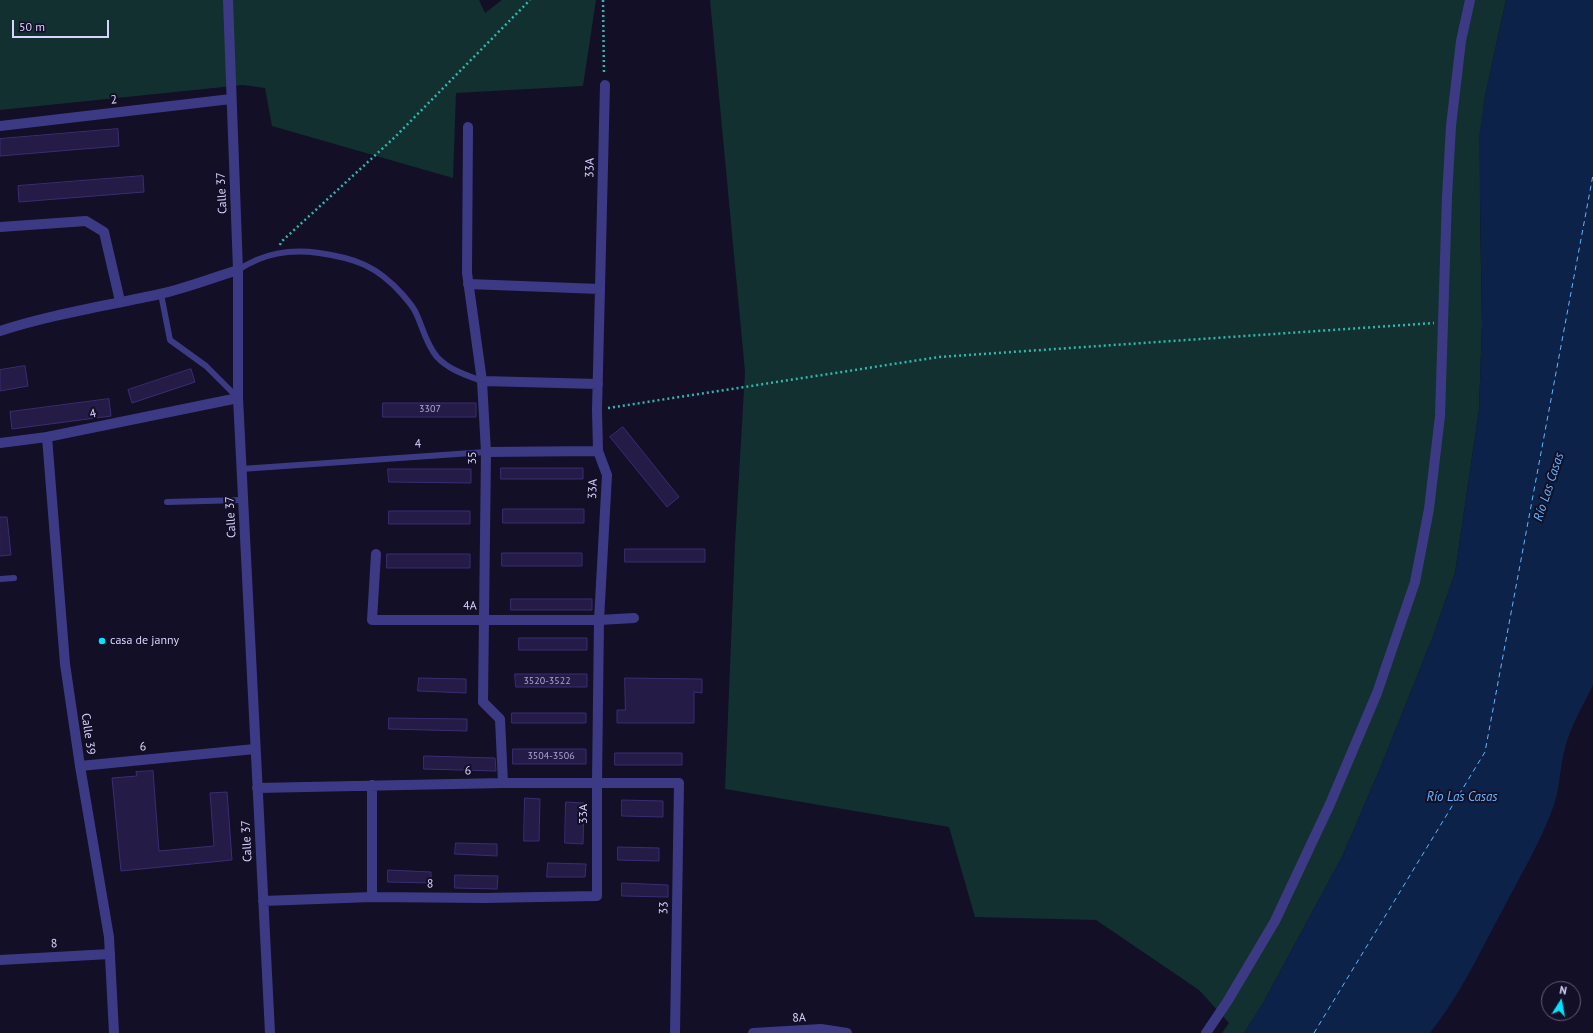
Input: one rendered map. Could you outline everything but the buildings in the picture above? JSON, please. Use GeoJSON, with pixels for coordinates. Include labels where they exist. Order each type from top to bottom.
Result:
{"type":"FeatureCollection","features":[{"type":"Feature","properties":{"kind":"street","name":"Calle 37"},"geometry":{"type":"LineString","coordinates":[[228,0],[238,270],[238,398],[270,1033]]}},
{"type":"Feature","properties":{"kind":"street"},"geometry":{"type":"LineString","coordinates":[[1206,1033],[1227,1002],[1275,921],[1320,825],[1377,693],[1415,582],[1429,509],[1440,416],[1442,322],[1451,126],[1461,41],[1470,0]]}},
{"type":"Feature","properties":{"kind":"street","name":"33A"},"geometry":{"type":"LineString","coordinates":[[597,896],[599,620],[607,475],[598,451],[597,410],[605,85]]}},
{"type":"Feature","properties":{"kind":"street","name":"2"},"geometry":{"type":"LineString","coordinates":[[0,126],[231,100]]}},
{"type":"Feature","properties":{"kind":"street","name":"35"},"geometry":{"type":"LineString","coordinates":[[468,127],[467,273],[482,381],[486,452],[483,702],[500,719],[503,783]]}},
{"type":"Feature","properties":{"kind":"street"},"geometry":{"type":"LineString","coordinates":[[0,227],[86,221],[104,232],[120,301]]}},
{"type":"Feature","properties":{"kind":"street"},"geometry":{"type":"LineString","coordinates":[[0,331],[120,301],[161,294],[238,270]]}},
{"type":"Feature","properties":{"kind":"street"},"geometry":{"type":"LineString","coordinates":[[468,284],[600,289]]}},
{"type":"Feature","properties":{"kind":"street"},"geometry":{"type":"LineString","coordinates":[[482,381],[598,384]]}},
{"type":"Feature","properties":{"kind":"street","name":"4"},"geometry":{"type":"LineString","coordinates":[[0,443],[47,437],[238,398]]}},
{"type":"Feature","properties":{"kind":"street","name":"Calle 39"},"geometry":{"type":"LineString","coordinates":[[47,437],[65,664],[80,766],[109,937],[114,1033]]}},
{"type":"Feature","properties":{"kind":"street","name":"4"},"geometry":{"type":"LineString","coordinates":[[486,452],[598,451]]}},
{"type":"Feature","properties":{"kind":"street","name":"4A"},"geometry":{"type":"LineString","coordinates":[[376,554],[372,620],[599,620],[634,618]]}},
{"type":"Feature","properties":{"kind":"street","name":"6"},"geometry":{"type":"LineString","coordinates":[[80,766],[256,749]]}},
{"type":"Feature","properties":{"kind":"street","name":"6"},"geometry":{"type":"LineString","coordinates":[[257,788],[503,783],[679,783]]}},
{"type":"Feature","properties":{"kind":"street","name":"33"},"geometry":{"type":"LineString","coordinates":[[675,1033],[679,783]]}},
{"type":"Feature","properties":{"kind":"street"},"geometry":{"type":"LineString","coordinates":[[372,785],[372,897]]}},
{"type":"Feature","properties":{"kind":"street","name":"8"},"geometry":{"type":"LineString","coordinates":[[263,902],[372,897],[484,898],[597,896]]}},
{"type":"Feature","properties":{"kind":"street","name":"8"},"geometry":{"type":"LineString","coordinates":[[0,960],[110,954]]}},
{"type":"Feature","properties":{"kind":"street","name":"8A"},"geometry":{"type":"LineString","coordinates":[[753,1033],[821,1029],[847,1033]]}},
{"type":"Feature","properties":{"kind":"lane"},"geometry":{"type":"LineString","coordinates":[[238,270],[260,258],[277,253],[300,251],[330,255],[359,262],[377,270],[396,287],[416,312],[427,342],[437,356],[454,370],[482,381]]}},
{"type":"Feature","properties":{"kind":"lane"},"geometry":{"type":"LineString","coordinates":[[161,294],[170,340],[206,366],[238,398]]}},
{"type":"Feature","properties":{"kind":"lane","name":"4"},"geometry":{"type":"LineString","coordinates":[[241,469],[486,452]]}},
{"type":"Feature","properties":{"kind":"lane"},"geometry":{"type":"LineString","coordinates":[[167,502],[243,500]]}},
{"type":"Feature","properties":{"kind":"lane"},"geometry":{"type":"LineString","coordinates":[[0,579],[14,578]]}},
{"type":"Feature","properties":{"kind":"path"},"geometry":{"type":"LineString","coordinates":[[277,253],[281,242],[395,137],[530,0]]}},
{"type":"Feature","properties":{"kind":"path"},"geometry":{"type":"LineString","coordinates":[[603,0],[605,85]]}},
{"type":"Feature","properties":{"kind":"path"},"geometry":{"type":"LineString","coordinates":[[597,410],[939,357],[1442,322]]}},
{"type":"Feature","properties":{"kind":"green space"},"geometry":{"type":"Polygon","coordinates":[[[0,0],[479,0],[485,13],[502,0],[596,0],[583,86],[456,93],[453,178],[272,126],[265,88],[243,85],[0,110],[0,0]]]}},
{"type":"Feature","properties":{"kind":"green space"},"geometry":{"type":"Polygon","coordinates":[[[710,0],[1506,0],[1484,101],[1480,209],[1482,325],[1479,410],[1455,573],[1432,639],[1381,766],[1342,857],[1262,1005],[1244,1033],[1222,1033],[1229,1023],[1199,990],[1096,920],[975,917],[949,827],[725,789],[735,544],[745,372],[710,0]]]}},
{"type":"Feature","properties":{"kind":"water","name":"Río Las Casas"},"geometry":{"type":"Polygon","coordinates":[[[1506,0],[1593,0],[1593,685],[1574,723],[1568,740],[1563,755],[1556,798],[1543,832],[1469,974],[1451,1004],[1430,1033],[1244,1033],[1262,1005],[1342,857],[1381,766],[1432,639],[1455,573],[1479,410],[1482,325],[1479,137],[1484,101],[1506,0]]]}},
{"type":"Feature","properties":{"kind":"ferry route"},"geometry":{"type":"LineString","coordinates":[[1314,1033],[1485,752],[1593,175]]}},
{"type":"Feature","properties":{"kind":"place","name":"casa de janny"},"geometry":{"type":"Point","coordinates":[102,641]}}]}
